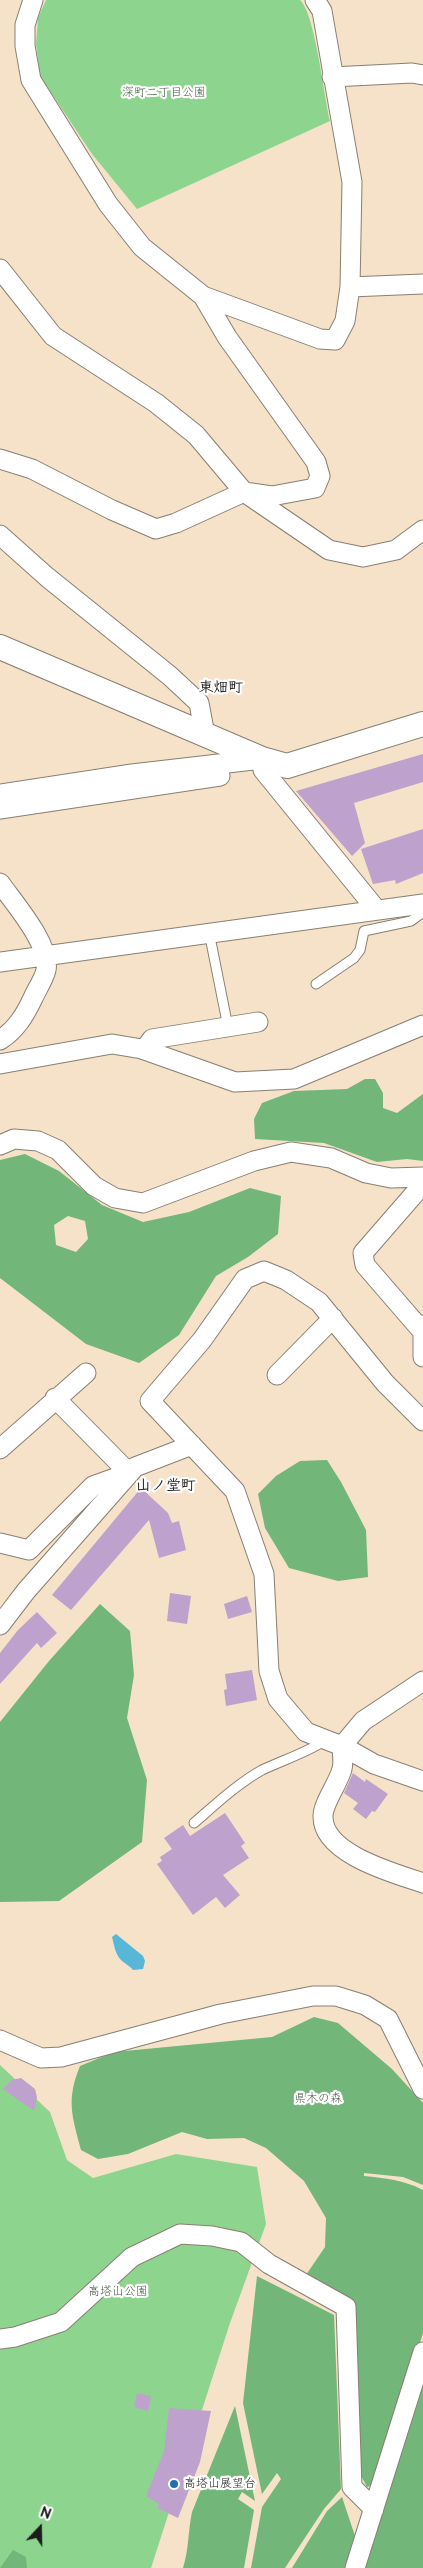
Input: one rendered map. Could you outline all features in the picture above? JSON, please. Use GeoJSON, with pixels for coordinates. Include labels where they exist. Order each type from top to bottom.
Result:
{"type":"FeatureCollection","features":[{"type":"Feature","properties":{"kind":"street"},"geometry":{"type":"LineString","coordinates":[[33,0],[25,25],[25,46],[31,80],[108,204],[136,240],[203,296],[320,339],[335,340],[345,321],[350,287],[352,182],[332,77],[322,11],[315,0]]}},
{"type":"Feature","properties":{"kind":"street"},"geometry":{"type":"LineString","coordinates":[[332,77],[412,73],[423,75]]}},
{"type":"Feature","properties":{"kind":"street"},"geometry":{"type":"LineString","coordinates":[[0,269],[53,336],[156,403],[196,435],[244,492],[330,550],[363,557],[396,550],[423,530]]}},
{"type":"Feature","properties":{"kind":"street"},"geometry":{"type":"LineString","coordinates":[[350,287],[423,284]]}},
{"type":"Feature","properties":{"kind":"street"},"geometry":{"type":"LineString","coordinates":[[0,459],[32,469],[112,510],[156,529],[176,523],[244,492],[272,496],[314,488],[320,476],[316,462],[227,337],[203,296]]}},
{"type":"Feature","properties":{"kind":"street"},"geometry":{"type":"LineString","coordinates":[[0,535],[47,577],[170,676],[199,703],[205,735]]}},
{"type":"Feature","properties":{"kind":"street"},"geometry":{"type":"LineString","coordinates":[[0,647],[205,735],[262,765],[376,909]]}},
{"type":"Feature","properties":{"kind":"street"},"geometry":{"type":"LineString","coordinates":[[0,794],[132,774],[262,765],[287,766],[423,724]]}},
{"type":"Feature","properties":{"kind":"street"},"geometry":{"type":"LineString","coordinates":[[0,810],[262,765]]}},
{"type":"Feature","properties":{"kind":"street"},"geometry":{"type":"LineString","coordinates":[[0,883],[29,924],[46,954],[46,970],[27,1011],[10,1033],[0,1040]]}},
{"type":"Feature","properties":{"kind":"street"},"geometry":{"type":"LineString","coordinates":[[0,962],[46,954],[423,904]]}},
{"type":"Feature","properties":{"kind":"street"},"geometry":{"type":"LineString","coordinates":[[144,1050],[152,1040],[258,1022]]}},
{"type":"Feature","properties":{"kind":"street"},"geometry":{"type":"LineString","coordinates":[[0,1064],[112,1044],[144,1050],[234,1082],[294,1079],[423,1025]]}},
{"type":"Feature","properties":{"kind":"street"},"geometry":{"type":"LineString","coordinates":[[0,1145],[14,1139],[38,1141],[58,1150],[94,1186],[115,1198],[143,1203],[254,1161],[291,1152],[331,1158],[366,1173],[390,1178],[423,1177]]}},
{"type":"Feature","properties":{"kind":"street"},"geometry":{"type":"LineString","coordinates":[[423,1184],[363,1253],[365,1265],[423,1328],[423,1358]]}},
{"type":"Feature","properties":{"kind":"street"},"geometry":{"type":"LineString","coordinates":[[423,1421],[398,1397],[319,1302],[286,1280],[264,1271],[245,1279],[202,1340],[150,1401],[235,1491],[264,1574],[269,1671],[278,1699],[306,1732],[334,1743],[374,1764],[423,1782]]}},
{"type":"Feature","properties":{"kind":"street"},"geometry":{"type":"LineString","coordinates":[[277,1375],[333,1318]]}},
{"type":"Feature","properties":{"kind":"street"},"geometry":{"type":"LineString","coordinates":[[0,1449],[55,1398],[86,1373]]}},
{"type":"Feature","properties":{"kind":"street"},"geometry":{"type":"LineString","coordinates":[[55,1398],[130,1473]]}},
{"type":"Feature","properties":{"kind":"street"},"geometry":{"type":"LineString","coordinates":[[0,1625],[26,1591],[135,1468],[192,1446]]}},
{"type":"Feature","properties":{"kind":"street"},"geometry":{"type":"LineString","coordinates":[[0,1543],[29,1550],[93,1486],[130,1473]]}},
{"type":"Feature","properties":{"kind":"street"},"geometry":{"type":"LineString","coordinates":[[334,1743],[423,1681]]}},
{"type":"Feature","properties":{"kind":"street"},"geometry":{"type":"LineString","coordinates":[[334,1743],[343,1768],[323,1815],[329,1836],[348,1852],[383,1870],[423,1883]]}},
{"type":"Feature","properties":{"kind":"street"},"geometry":{"type":"LineString","coordinates":[[0,2040],[41,2058],[61,2057],[221,2014],[314,1996],[336,1996],[365,2005],[388,2019],[423,2088]]}},
{"type":"Feature","properties":{"kind":"street"},"geometry":{"type":"LineString","coordinates":[[0,2338],[15,2337],[61,2322],[132,2257],[180,2234],[212,2236],[241,2242],[269,2264],[346,2307],[352,2487],[374,2509]]}},
{"type":"Feature","properties":{"kind":"street"},"geometry":{"type":"LineString","coordinates":[[354,2568],[423,2352]]}},
{"type":"Feature","properties":{"kind":"lane"},"geometry":{"type":"LineString","coordinates":[[316,984],[354,958],[360,950],[364,931],[411,921],[423,912]]}},
{"type":"Feature","properties":{"kind":"lane"},"geometry":{"type":"LineString","coordinates":[[209,932],[228,1027]]}},
{"type":"Feature","properties":{"kind":"lane"},"geometry":{"type":"LineString","coordinates":[[194,1823],[242,1783],[261,1771],[314,1748],[334,1743]]}},
{"type":"Feature","properties":{"kind":"green space","name":"深町二丁目公園"},"geometry":{"type":"Polygon","coordinates":[[[46,0],[300,0],[305,8],[315,38],[330,121],[137,209],[92,154],[40,76],[36,44],[38,18],[46,0]]]}},
{"type":"Feature","properties":{"kind":"green space"},"geometry":{"type":"Polygon","coordinates":[[[365,1079],[375,1079],[383,1093],[383,1108],[397,1113],[423,1094],[423,1161],[407,1159],[377,1162],[324,1143],[255,1139],[254,1119],[262,1103],[294,1091],[347,1089],[365,1079]]]}},
{"type":"Feature","properties":{"kind":"green space"},"geometry":{"type":"Polygon","coordinates":[[[25,1154],[59,1171],[102,1205],[143,1222],[189,1212],[250,1188],[281,1196],[278,1234],[248,1257],[216,1276],[179,1335],[139,1363],[86,1344],[0,1278],[0,1160],[25,1154]],[[68,1216],[54,1225],[56,1245],[76,1252],[88,1239],[85,1221],[68,1216]]]}},
{"type":"Feature","properties":{"kind":"green space"},"geometry":{"type":"Polygon","coordinates":[[[327,1460],[341,1482],[366,1530],[368,1577],[338,1581],[289,1568],[265,1528],[258,1494],[276,1476],[300,1461],[327,1460]]]}},
{"type":"Feature","properties":{"kind":"green space"},"geometry":{"type":"Polygon","coordinates":[[[100,1604],[130,1631],[134,1675],[127,1718],[147,1780],[142,1842],[59,1901],[0,1902],[0,1722],[49,1661],[100,1604]]]}},
{"type":"Feature","properties":{"kind":"green space","name":"県木の森"},"geometry":{"type":"Polygon","coordinates":[[[314,2017],[338,2023],[392,2069],[423,2103],[423,2185],[403,2177],[364,2173],[364,2176],[402,2182],[423,2190],[423,2333],[376,2484],[367,2487],[359,2472],[353,2302],[346,2296],[306,2275],[325,2247],[326,2218],[304,2181],[266,2148],[244,2138],[207,2139],[182,2132],[128,2154],[98,2159],[81,2150],[73,2117],[73,2089],[80,2066],[114,2052],[272,2037],[314,2017]]]}},
{"type":"Feature","properties":{"kind":"green space","name":"高塔山公園"},"geometry":{"type":"Polygon","coordinates":[[[0,2065],[50,2112],[67,2160],[93,2178],[176,2154],[257,2167],[266,2224],[230,2323],[151,2568],[0,2568],[0,2065]]]}},
{"type":"Feature","properties":{"kind":"green space"},"geometry":{"type":"Polygon","coordinates":[[[257,2276],[334,2315],[341,2489],[324,2509],[285,2568],[251,2568],[262,2507],[281,2479],[277,2473],[262,2494],[243,2403],[257,2276]]]}},
{"type":"Feature","properties":{"kind":"green space"},"geometry":{"type":"Polygon","coordinates":[[[423,2382],[423,2568],[362,2568],[423,2382]]]}},
{"type":"Feature","properties":{"kind":"green space"},"geometry":{"type":"Polygon","coordinates":[[[235,2406],[255,2501],[242,2492],[238,2499],[254,2510],[244,2568],[183,2568],[192,2512],[235,2406]]]}},
{"type":"Feature","properties":{"kind":"green space"},"geometry":{"type":"Polygon","coordinates":[[[342,2497],[356,2539],[346,2568],[292,2568],[327,2511],[342,2497]]]}},
{"type":"Feature","properties":{"kind":"green space"},"geometry":{"type":"Polygon","coordinates":[[[13,2550],[26,2557],[27,2568],[0,2568],[13,2550]]]}},
{"type":"Feature","properties":{"kind":"water"},"geometry":{"type":"Polygon","coordinates":[[[116,1934],[143,1956],[145,1961],[143,1969],[133,1970],[119,1958],[112,1937],[116,1934]]]}},
{"type":"Feature","properties":{"kind":"building"},"geometry":{"type":"Polygon","coordinates":[[[423,754],[423,782],[354,803],[365,843],[352,856],[296,791],[423,754]]]}},
{"type":"Feature","properties":{"kind":"building"},"geometry":{"type":"Polygon","coordinates":[[[423,829],[423,873],[396,884],[395,880],[373,884],[361,849],[423,829]]]}},
{"type":"Feature","properties":{"kind":"building"},"geometry":{"type":"Polygon","coordinates":[[[141,1488],[168,1513],[172,1523],[179,1521],[186,1550],[159,1558],[149,1520],[71,1610],[52,1595],[141,1488]]]}},
{"type":"Feature","properties":{"kind":"building"},"geometry":{"type":"Polygon","coordinates":[[[170,1593],[191,1596],[187,1624],[167,1621],[170,1593]]]}},
{"type":"Feature","properties":{"kind":"building"},"geometry":{"type":"Polygon","coordinates":[[[247,1596],[252,1612],[228,1619],[224,1604],[247,1596]]]}},
{"type":"Feature","properties":{"kind":"building"},"geometry":{"type":"Polygon","coordinates":[[[37,1612],[57,1633],[41,1648],[37,1643],[0,1684],[0,1653],[18,1630],[37,1612]]]}},
{"type":"Feature","properties":{"kind":"building"},"geometry":{"type":"Polygon","coordinates":[[[252,1670],[257,1700],[226,1706],[224,1690],[227,1689],[225,1674],[252,1670]]]}},
{"type":"Feature","properties":{"kind":"building"},"geometry":{"type":"Polygon","coordinates":[[[353,1773],[365,1782],[366,1779],[388,1794],[375,1812],[372,1811],[366,1819],[353,1809],[358,1803],[344,1793],[353,1773]]]}},
{"type":"Feature","properties":{"kind":"building"},"geometry":{"type":"Polygon","coordinates":[[[225,1813],[245,1843],[241,1846],[249,1858],[223,1875],[240,1895],[225,1908],[216,1897],[193,1915],[157,1864],[162,1861],[160,1857],[172,1849],[164,1838],[183,1825],[190,1836],[225,1813]]]}},
{"type":"Feature","properties":{"kind":"building"},"geometry":{"type":"Polygon","coordinates":[[[21,2078],[35,2089],[37,2097],[34,2111],[3,2089],[12,2080],[21,2078]]]}},
{"type":"Feature","properties":{"kind":"building"},"geometry":{"type":"Polygon","coordinates":[[[137,2393],[151,2396],[148,2411],[134,2407],[137,2393]]]}},
{"type":"Feature","properties":{"kind":"building"},"geometry":{"type":"Polygon","coordinates":[[[169,2408],[211,2411],[200,2462],[178,2518],[157,2508],[159,2504],[146,2496],[164,2451],[169,2408]]]}},
{"type":"Feature","properties":{"kind":"place","name":"高塔山展望台"},"geometry":{"type":"Point","coordinates":[174,2484]}},
{"type":"Feature","properties":{"kind":"district","name":"東畑町"},"geometry":{"type":"Point","coordinates":[221,688]}},
{"type":"Feature","properties":{"kind":"district","name":"山ノ堂町"},"geometry":{"type":"Point","coordinates":[166,1486]}}]}
